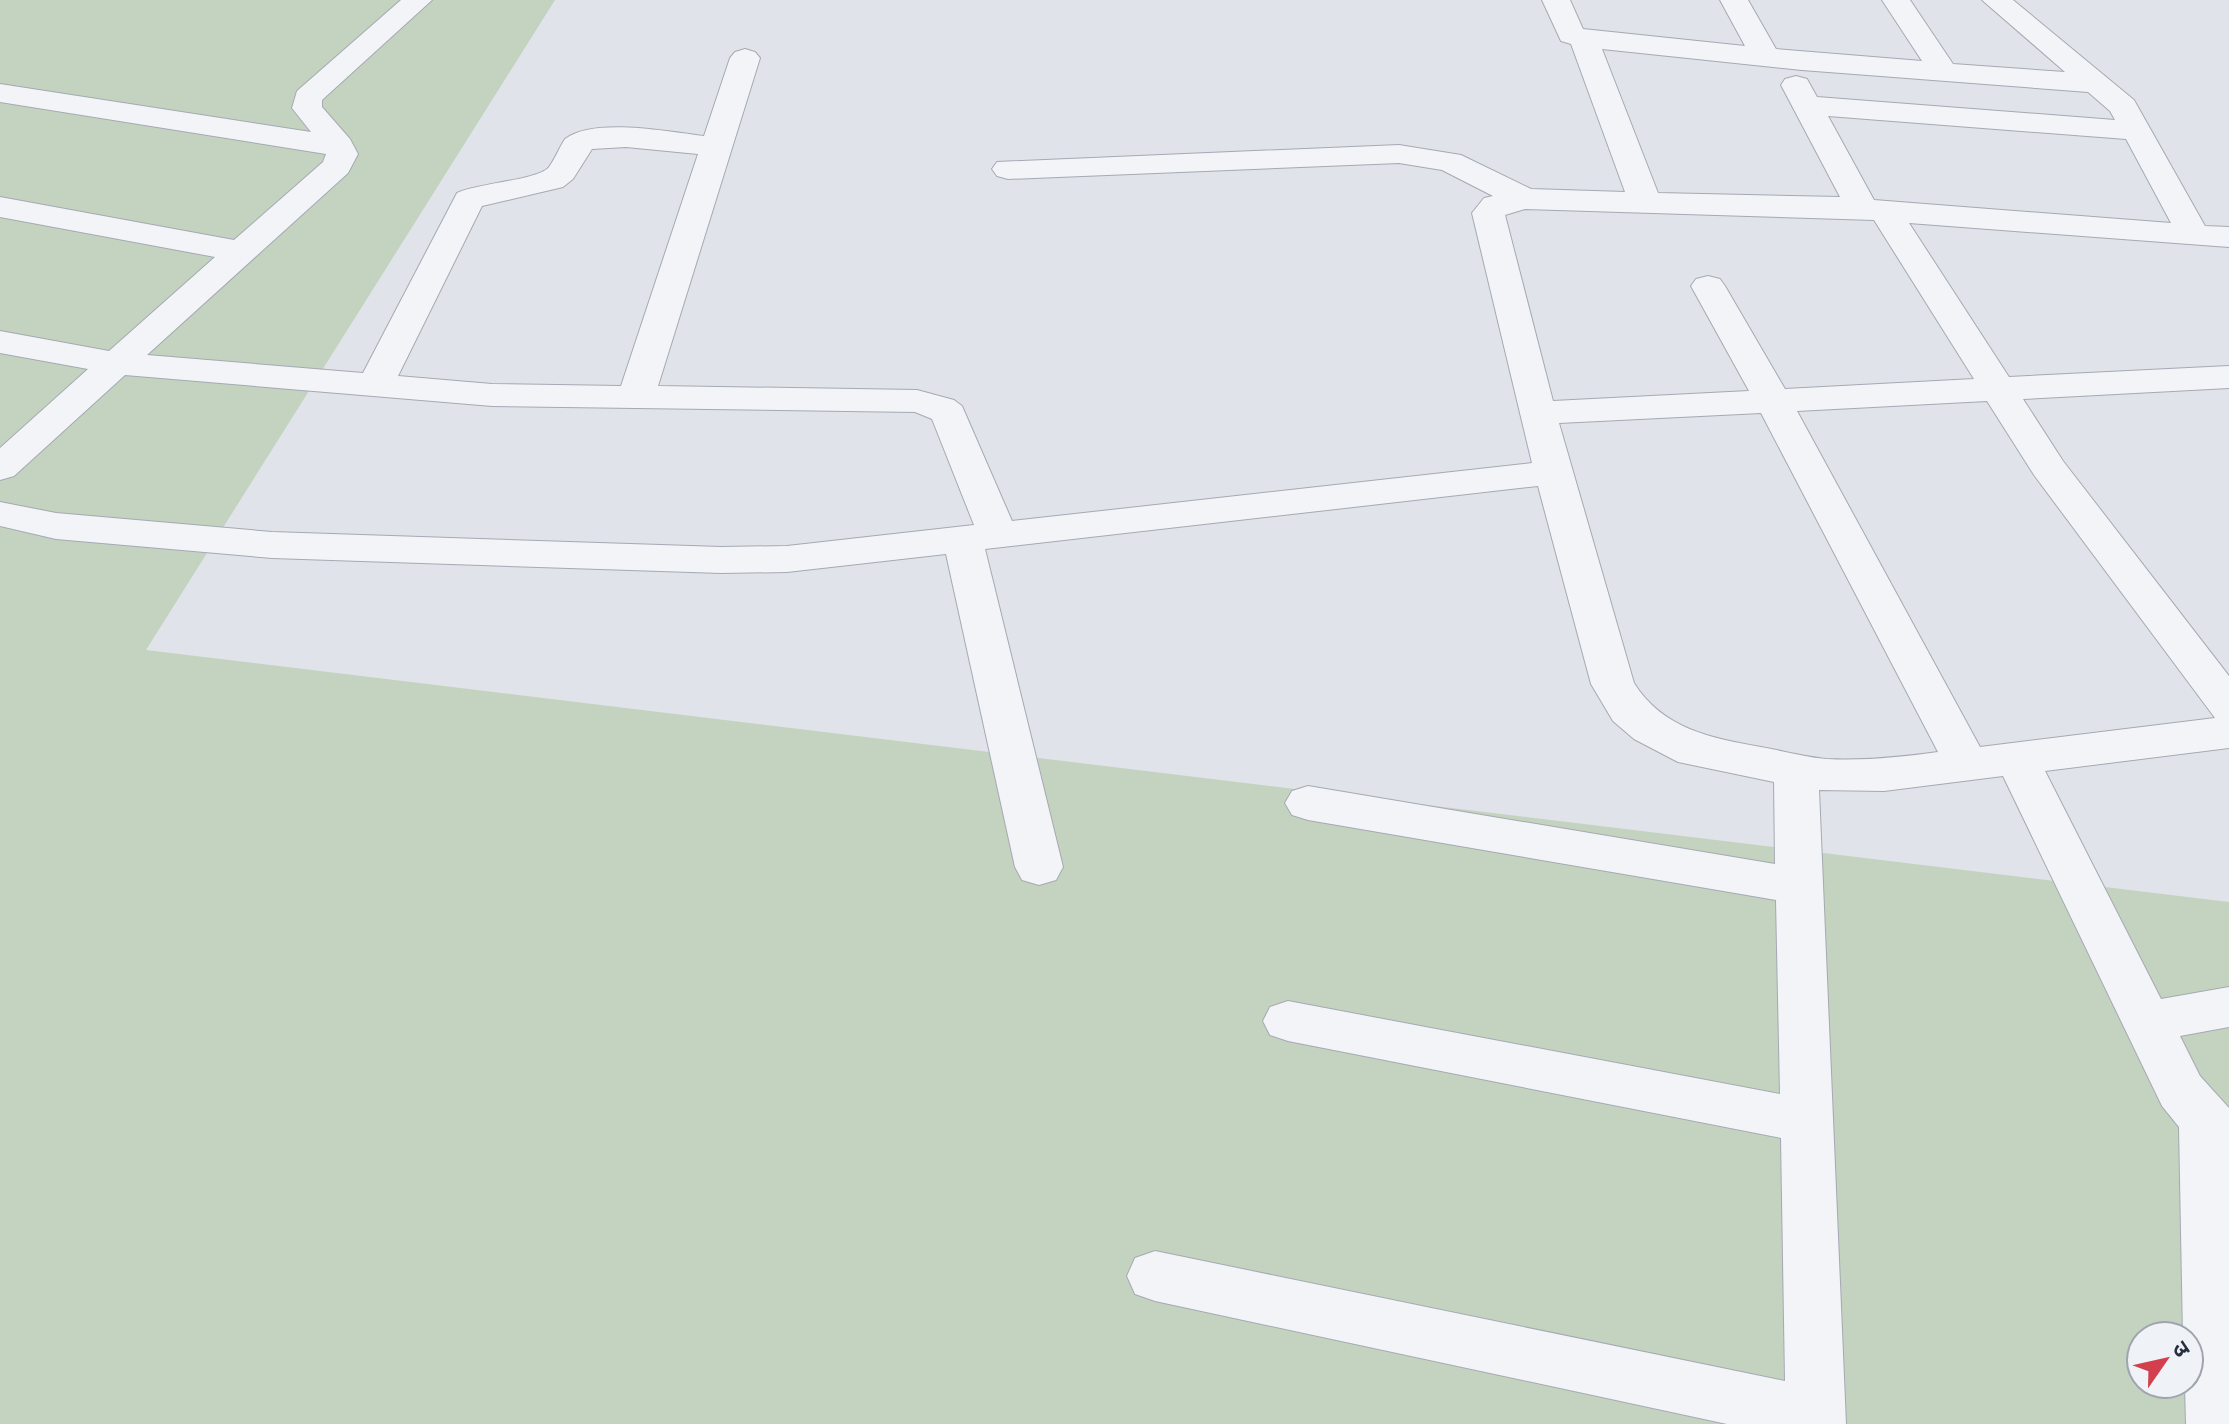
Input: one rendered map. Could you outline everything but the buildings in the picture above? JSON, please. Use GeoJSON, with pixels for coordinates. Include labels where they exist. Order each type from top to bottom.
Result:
{"type":"FeatureCollection","features":[{"type":"Feature","properties":{"kind":"street"},"geometry":{"type":"LineString","coordinates":[[0,468],[337,166],[342,154],[339,146],[307,108],[307,100],[312,91],[418,0]]}},
{"type":"Feature","properties":{"kind":"street"},"geometry":{"type":"LineString","coordinates":[[1556,0],[1571,35],[1583,38],[2097,84]]}},
{"type":"Feature","properties":{"kind":"street"},"geometry":{"type":"LineString","coordinates":[[1734,0],[2048,467],[2229,707]]}},
{"type":"Feature","properties":{"kind":"street"},"geometry":{"type":"LineString","coordinates":[[1896,0],[1944,72]]}},
{"type":"Feature","properties":{"kind":"street"},"geometry":{"type":"LineString","coordinates":[[1996,0],[2123,106],[2137,131],[2212,236]]}},
{"type":"Feature","properties":{"kind":"street"},"geometry":{"type":"LineString","coordinates":[[1583,38],[1645,202]]}},
{"type":"Feature","properties":{"kind":"street"},"geometry":{"type":"LineString","coordinates":[[636,397],[745,58]]}},
{"type":"Feature","properties":{"kind":"street"},"geometry":{"type":"LineString","coordinates":[[0,93],[339,146]]}},
{"type":"Feature","properties":{"kind":"street"},"geometry":{"type":"LineString","coordinates":[[1807,105],[2137,131]]}},
{"type":"Feature","properties":{"kind":"street"},"geometry":{"type":"LineString","coordinates":[[375,386],[469,200],[501,188],[553,180],[561,175],[574,148],[591,140],[609,138],[716,147]]}},
{"type":"Feature","properties":{"kind":"street"},"geometry":{"type":"LineString","coordinates":[[1008,169],[1399,154],[1450,162],[1525,199]]}},
{"type":"Feature","properties":{"kind":"street"},"geometry":{"type":"LineString","coordinates":[[2212,236],[1874,210],[1645,202],[1525,199],[1506,201],[1488,213],[1537,413],[1613,684],[1629,710],[1650,728],[1694,751],[1826,775],[1884,775],[2229,732]]}},
{"type":"Feature","properties":{"kind":"street"},"geometry":{"type":"LineString","coordinates":[[0,207],[242,252]]}},
{"type":"Feature","properties":{"kind":"street"},"geometry":{"type":"LineString","coordinates":[[1708,286],[1772,399],[1967,765]]}},
{"type":"Feature","properties":{"kind":"street"},"geometry":{"type":"LineString","coordinates":[[0,342],[118,364],[492,395],[917,401],[941,408],[949,414],[980,535],[1039,867]]}},
{"type":"Feature","properties":{"kind":"street"},"geometry":{"type":"LineString","coordinates":[[1537,413],[2229,377]]}},
{"type":"Feature","properties":{"kind":"street"},"geometry":{"type":"LineString","coordinates":[[0,514],[56,526],[272,545],[721,560],[787,559],[1553,472]]}},
{"type":"Feature","properties":{"kind":"street"},"geometry":{"type":"LineString","coordinates":[[2017,759],[2181,1091],[2218,1128],[2205,1170],[2216,1424]]}},
{"type":"Feature","properties":{"kind":"street"},"geometry":{"type":"LineString","coordinates":[[1155,1276],[1816,1419],[1796,770]]}},
{"type":"Feature","properties":{"kind":"street"},"geometry":{"type":"LineString","coordinates":[[1308,803],[1800,886]]}},
{"type":"Feature","properties":{"kind":"street"},"geometry":{"type":"LineString","coordinates":[[2147,1022],[2229,1007]]}},
{"type":"Feature","properties":{"kind":"street"},"geometry":{"type":"LineString","coordinates":[[1288,1021],[1806,1121]]}},
{"type":"Feature","properties":{"kind":"green space"},"geometry":{"type":"Polygon","coordinates":[[[0,0],[555,0],[146,650],[2229,902],[2229,1424],[0,1424],[0,0]]]}}]}
